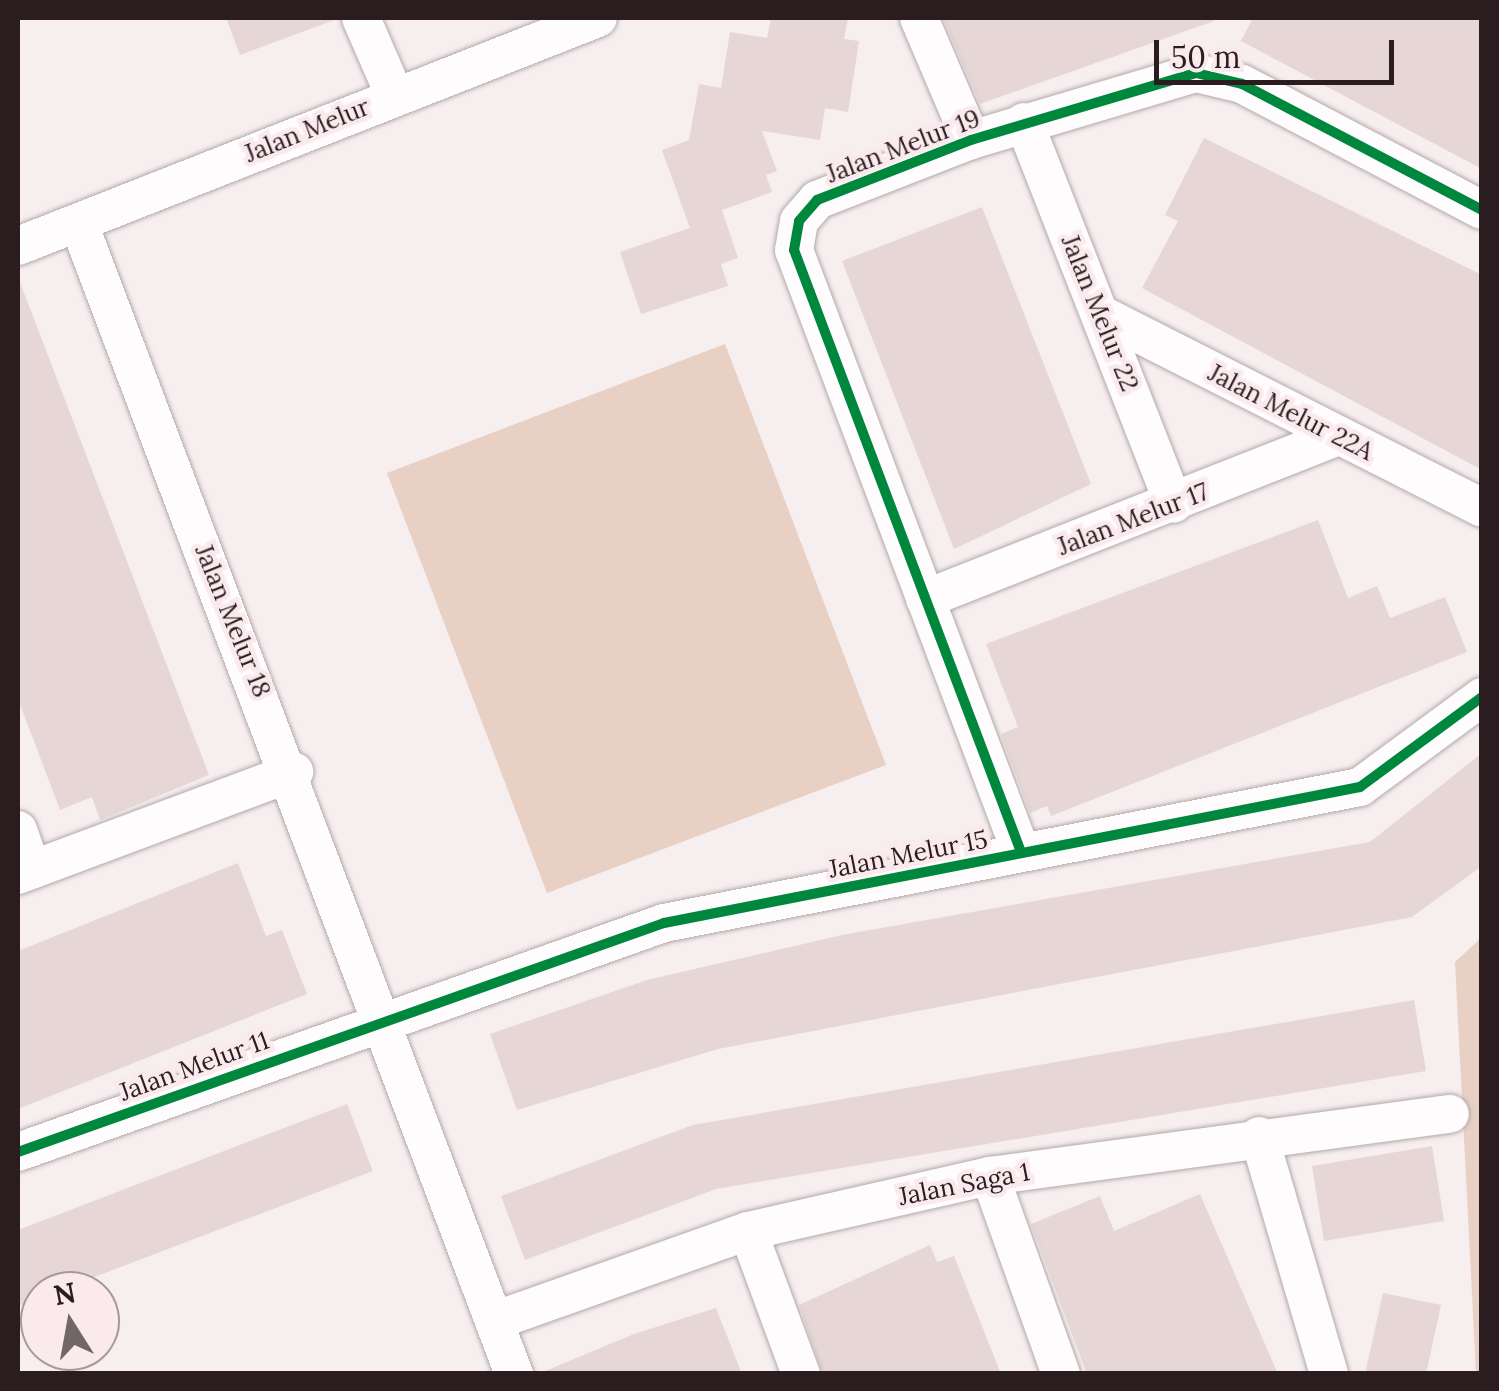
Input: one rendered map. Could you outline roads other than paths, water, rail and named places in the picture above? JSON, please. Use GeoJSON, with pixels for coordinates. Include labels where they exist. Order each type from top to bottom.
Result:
{"type":"FeatureCollection","features":[{"type":"Feature","properties":{"kind":"street"},"geometry":{"type":"LineString","coordinates":[[361,18],[394,94]]}},
{"type":"Feature","properties":{"kind":"street","name":"Jalan Melur"},"geometry":{"type":"LineString","coordinates":[[18,246],[593,18]]}},
{"type":"Feature","properties":{"kind":"street"},"geometry":{"type":"LineString","coordinates":[[919,18],[971,140]]}},
{"type":"Feature","properties":{"kind":"street","name":"Jalan Melur 19"},"geometry":{"type":"LineString","coordinates":[[1021,852],[794,250],[799,221],[817,200],[971,140],[1196,73],[1242,84],[1482,210]]}},
{"type":"Feature","properties":{"kind":"street","name":"Jalan Melur 22"},"geometry":{"type":"LineString","coordinates":[[1024,122],[1174,504]]}},
{"type":"Feature","properties":{"kind":"street","name":"Jalan Melur 18"},"geometry":{"type":"LineString","coordinates":[[79,224],[294,772],[514,1374]]}},
{"type":"Feature","properties":{"kind":"street","name":"Jalan Melur 22A"},"geometry":{"type":"LineString","coordinates":[[1102,316],[1482,508]]}},
{"type":"Feature","properties":{"kind":"street","name":"Jalan Melur 17"},"geometry":{"type":"LineString","coordinates":[[926,599],[1339,436]]}},
{"type":"Feature","properties":{"kind":"street","name":"Jalan Melur 15"},"geometry":{"type":"LineString","coordinates":[[384,1018],[664,923],[1360,787],[1482,697]]}},
{"type":"Feature","properties":{"kind":"street"},"geometry":{"type":"LineString","coordinates":[[18,830],[25,872],[294,772]]}},
{"type":"Feature","properties":{"kind":"street","name":"Jalan Melur 11"},"geometry":{"type":"LineString","coordinates":[[18,1152],[384,1018]]}},
{"type":"Feature","properties":{"kind":"street","name":"Jalan Saga 1"},"geometry":{"type":"LineString","coordinates":[[494,1321],[748,1232],[990,1176],[1260,1136],[1450,1114]]}},
{"type":"Feature","properties":{"kind":"street"},"geometry":{"type":"LineString","coordinates":[[1260,1136],[1329,1374]]}},
{"type":"Feature","properties":{"kind":"street"},"geometry":{"type":"LineString","coordinates":[[990,1176],[1060,1374]]}},
{"type":"Feature","properties":{"kind":"street"},"geometry":{"type":"LineString","coordinates":[[748,1232],[801,1374]]}}]}
